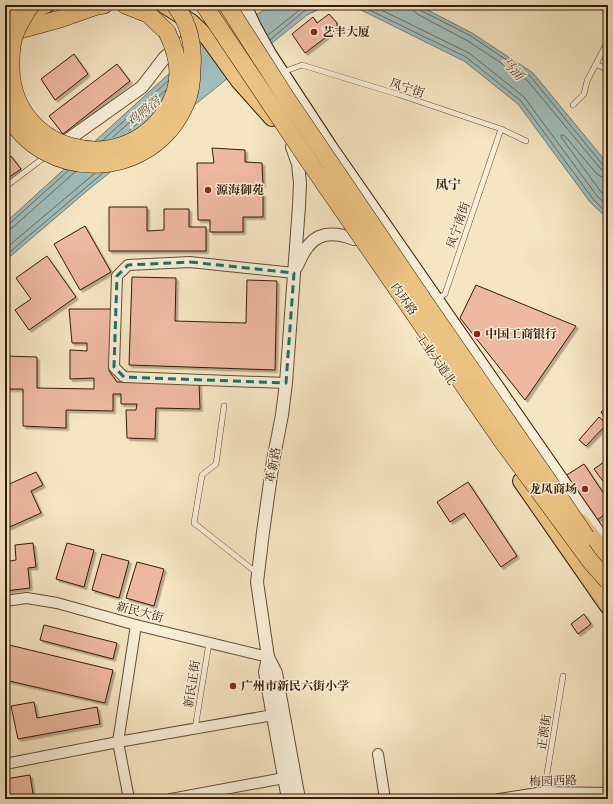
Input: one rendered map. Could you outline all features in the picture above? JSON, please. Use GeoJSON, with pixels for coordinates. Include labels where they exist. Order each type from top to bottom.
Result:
{"type":"FeatureCollection","features":[{"type":"Feature","properties":{"kind":"highway"},"geometry":{"type":"LineString","coordinates":[[5,24],[16,5]]}},
{"type":"Feature","properties":{"kind":"highway"},"geometry":{"type":"LineString","coordinates":[[31,5],[14,35],[10,71],[15,95],[24,114],[38,129],[58,142],[80,149],[104,149],[126,144],[147,132],[164,114],[174,95],[179,71],[177,56],[167,32],[148,14],[125,5]]}},
{"type":"Feature","properties":{"kind":"highway"},"geometry":{"type":"LineString","coordinates":[[5,34],[104,5]]}},
{"type":"Feature","properties":{"kind":"highway"},"geometry":{"type":"LineString","coordinates":[[5,110],[10,120],[25,137],[43,151],[64,160],[82,164],[100,164],[123,160],[145,151],[163,138],[177,120],[186,102],[192,84],[193,57],[189,32],[180,11],[175,5]]}},
{"type":"Feature","properties":{"kind":"highway"},"geometry":{"type":"LineString","coordinates":[[205,5],[252,64]]}},
{"type":"Feature","properties":{"kind":"highway","name":"内环路"},"geometry":{"type":"LineString","coordinates":[[218,5],[230,36],[252,64],[426,304],[558,495],[608,558]]}},
{"type":"Feature","properties":{"kind":"highway"},"geometry":{"type":"LineString","coordinates":[[236,10],[252,64]]}},
{"type":"Feature","properties":{"kind":"highway"},"geometry":{"type":"LineString","coordinates":[[5,46],[60,19]]}},
{"type":"Feature","properties":{"kind":"highway","name":"内环路"},"geometry":{"type":"LineString","coordinates":[[252,64],[304,154],[502,441],[608,582]]}},
{"type":"Feature","properties":{"kind":"highway"},"geometry":{"type":"LineString","coordinates":[[502,441],[608,596]]}},
{"type":"Feature","properties":{"kind":"highway"},"geometry":{"type":"LineString","coordinates":[[558,495],[608,574]]}},
{"type":"Feature","properties":{"kind":"main road"},"geometry":{"type":"LineString","coordinates":[[5,24],[46,5]]}},
{"type":"Feature","properties":{"kind":"main road"},"geometry":{"type":"LineString","coordinates":[[164,5],[212,34],[252,64],[281,74],[370,206],[425,311]]}},
{"type":"Feature","properties":{"kind":"main road"},"geometry":{"type":"LineString","coordinates":[[205,5],[212,34]]}},
{"type":"Feature","properties":{"kind":"main road","name":"工业大道北"},"geometry":{"type":"LineString","coordinates":[[252,64],[272,118],[292,147],[360,236],[425,311],[455,353],[531,495],[608,606]]}},
{"type":"Feature","properties":{"kind":"main road","name":"工业大道北"},"geometry":{"type":"LineString","coordinates":[[252,64],[322,148],[425,311],[608,558]]}},
{"type":"Feature","properties":{"kind":"main road"},"geometry":{"type":"LineString","coordinates":[[455,353],[608,546]]}},
{"type":"Feature","properties":{"kind":"main road"},"geometry":{"type":"LineString","coordinates":[[531,495],[574,529],[608,574]]}},
{"type":"Feature","properties":{"kind":"street"},"geometry":{"type":"LineString","coordinates":[[223,5],[236,10]]}},
{"type":"Feature","properties":{"kind":"street"},"geometry":{"type":"LineString","coordinates":[[5,78],[15,107],[26,125],[36,136],[55,149],[142,87],[165,57],[187,40],[197,36],[212,34]]}},
{"type":"Feature","properties":{"kind":"street"},"geometry":{"type":"LineString","coordinates":[[252,64],[360,236]]}},
{"type":"Feature","properties":{"kind":"street","name":"革新路"},"geometry":{"type":"LineString","coordinates":[[292,147],[298,164],[300,183],[286,383],[282,415],[271,475],[257,582],[268,657],[276,673],[300,799]]}},
{"type":"Feature","properties":{"kind":"street"},"geometry":{"type":"LineString","coordinates":[[286,383],[124,377],[114,367],[117,276],[128,265],[190,262],[294,273],[304,252],[312,242],[323,235],[332,233],[360,236]]}},
{"type":"Feature","properties":{"kind":"street"},"geometry":{"type":"LineString","coordinates":[[455,353],[574,529]]}},
{"type":"Feature","properties":{"kind":"street","name":"新民大街"},"geometry":{"type":"LineString","coordinates":[[5,601],[27,598],[57,603],[136,625],[268,657]]}},
{"type":"Feature","properties":{"kind":"street"},"geometry":{"type":"LineString","coordinates":[[129,799],[118,742],[136,625]]}},
{"type":"Feature","properties":{"kind":"street","name":"革新路"},"geometry":{"type":"LineString","coordinates":[[268,657],[265,672],[288,799]]}},
{"type":"Feature","properties":{"kind":"street"},"geometry":{"type":"LineString","coordinates":[[5,764],[118,742],[273,715]]}},
{"type":"Feature","properties":{"kind":"street"},"geometry":{"type":"LineString","coordinates":[[378,754],[385,799]]}},
{"type":"Feature","properties":{"kind":"street"},"geometry":{"type":"LineString","coordinates":[[171,799],[284,778]]}},
{"type":"Feature","properties":{"kind":"street","name":"梅园西路"},"geometry":{"type":"LineString","coordinates":[[499,799],[544,792],[608,793]]}},
{"type":"Feature","properties":{"kind":"lane"},"geometry":{"type":"LineString","coordinates":[[573,105],[584,94],[587,81],[608,41]]}},
{"type":"Feature","properties":{"kind":"lane"},"geometry":{"type":"LineString","coordinates":[[596,64],[608,70]]}},
{"type":"Feature","properties":{"kind":"lane","name":"凤宁街"},"geometry":{"type":"LineString","coordinates":[[281,74],[302,65],[397,94],[501,129],[526,141]]}},
{"type":"Feature","properties":{"kind":"lane","name":"凤宁南街"},"geometry":{"type":"LineString","coordinates":[[425,311],[445,294],[501,129]]}},
{"type":"Feature","properties":{"kind":"lane"},"geometry":{"type":"LineString","coordinates":[[5,187],[55,149]]}},
{"type":"Feature","properties":{"kind":"lane"},"geometry":{"type":"LineString","coordinates":[[224,406],[216,464],[202,476],[194,522],[258,574]]}},
{"type":"Feature","properties":{"kind":"lane","name":"新民正街"},"geometry":{"type":"LineString","coordinates":[[195,729],[209,643]]}},
{"type":"Feature","properties":{"kind":"lane","name":"正源街"},"geometry":{"type":"LineString","coordinates":[[544,792],[563,676]]}},
{"type":"Feature","properties":{"kind":"highlighted area"},"geometry":{"type":"Polygon","coordinates":[[[190,262],[294,273],[286,383],[124,377],[114,367],[117,276],[128,265],[190,262]]]}},
{"type":"Feature","properties":{"kind":"water","name":"鸡鸭滘"},"geometry":{"type":"Polygon","coordinates":[[[275,5],[328,5],[307,15],[88,190],[5,261],[5,223],[205,41],[275,5]]]}},
{"type":"Feature","properties":{"kind":"water","name":"马涌"},"geometry":{"type":"Polygon","coordinates":[[[347,5],[418,5],[472,33],[533,73],[608,164],[608,219],[590,202],[518,104],[464,61],[357,8],[347,5]]]}},
{"type":"Feature","properties":{"kind":"building","name":"艺丰大厦"},"geometry":{"type":"Polygon","coordinates":[[[329,14],[337,23],[337,29],[305,53],[292,34],[313,17],[317,23],[329,14]]]}},
{"type":"Feature","properties":{"kind":"building"},"geometry":{"type":"Polygon","coordinates":[[[74,54],[88,74],[55,100],[41,79],[74,54]]]}},
{"type":"Feature","properties":{"kind":"building"},"geometry":{"type":"Polygon","coordinates":[[[117,64],[130,81],[63,134],[49,116],[117,64]]]}},
{"type":"Feature","properties":{"kind":"building","name":"源海御苑"},"geometry":{"type":"Polygon","coordinates":[[[212,148],[245,150],[245,162],[262,163],[263,185],[220,186],[220,194],[263,194],[263,217],[243,217],[243,232],[210,232],[210,220],[198,220],[197,163],[214,163],[212,148]]]}},
{"type":"Feature","properties":{"kind":"building"},"geometry":{"type":"Polygon","coordinates":[[[11,156],[21,169],[5,180],[5,160],[11,156]]]}},
{"type":"Feature","properties":{"kind":"building"},"geometry":{"type":"Polygon","coordinates":[[[109,207],[147,207],[147,231],[164,230],[164,209],[189,209],[189,227],[206,227],[206,251],[109,251],[109,207]]]}},
{"type":"Feature","properties":{"kind":"building"},"geometry":{"type":"Polygon","coordinates":[[[85,226],[111,272],[80,290],[54,244],[85,226]]]}},
{"type":"Feature","properties":{"kind":"building"},"geometry":{"type":"Polygon","coordinates":[[[47,256],[76,297],[29,330],[15,310],[31,299],[16,278],[47,256]]]}},
{"type":"Feature","properties":{"kind":"building"},"geometry":{"type":"Polygon","coordinates":[[[132,277],[176,278],[175,321],[246,323],[247,280],[277,281],[275,370],[129,365],[132,277]]]}},
{"type":"Feature","properties":{"kind":"building"},"geometry":{"type":"Polygon","coordinates":[[[476,285],[576,326],[525,400],[460,318],[476,285]]]}},
{"type":"Feature","properties":{"kind":"building"},"geometry":{"type":"Polygon","coordinates":[[[69,309],[112,309],[109,371],[117,382],[199,382],[200,409],[156,408],[155,439],[127,438],[126,410],[136,410],[137,404],[121,404],[121,394],[113,394],[113,411],[66,410],[66,428],[23,426],[23,389],[5,389],[5,356],[37,357],[37,388],[94,389],[94,378],[70,379],[70,350],[87,351],[87,343],[72,343],[69,309]]]}},
{"type":"Feature","properties":{"kind":"building"},"geometry":{"type":"Polygon","coordinates":[[[608,407],[608,422],[601,412],[608,407]]]}},
{"type":"Feature","properties":{"kind":"building"},"geometry":{"type":"Polygon","coordinates":[[[599,417],[607,424],[586,446],[579,440],[599,417]]]}},
{"type":"Feature","properties":{"kind":"building"},"geometry":{"type":"Polygon","coordinates":[[[608,459],[608,488],[594,469],[608,459]]]}},
{"type":"Feature","properties":{"kind":"building","name":"龙凤商场"},"geometry":{"type":"Polygon","coordinates":[[[584,464],[608,500],[608,512],[593,523],[562,478],[584,464]]]}},
{"type":"Feature","properties":{"kind":"building"},"geometry":{"type":"Polygon","coordinates":[[[36,472],[43,485],[31,491],[41,513],[5,529],[5,486],[36,472]]]}},
{"type":"Feature","properties":{"kind":"building"},"geometry":{"type":"Polygon","coordinates":[[[468,482],[517,556],[501,567],[464,513],[450,522],[437,502],[468,482]]]}},
{"type":"Feature","properties":{"kind":"building"},"geometry":{"type":"Polygon","coordinates":[[[33,543],[36,567],[28,568],[30,588],[5,591],[5,562],[16,560],[15,545],[33,543]]]}},
{"type":"Feature","properties":{"kind":"building"},"geometry":{"type":"Polygon","coordinates":[[[67,543],[94,550],[84,587],[56,579],[67,543]]]}},
{"type":"Feature","properties":{"kind":"building"},"geometry":{"type":"Polygon","coordinates":[[[102,554],[129,561],[119,598],[92,590],[102,554]]]}},
{"type":"Feature","properties":{"kind":"building"},"geometry":{"type":"Polygon","coordinates":[[[137,562],[164,569],[154,606],[126,598],[137,562]]]}},
{"type":"Feature","properties":{"kind":"building"},"geometry":{"type":"Polygon","coordinates":[[[584,614],[591,624],[578,634],[571,624],[584,614]]]}},
{"type":"Feature","properties":{"kind":"building"},"geometry":{"type":"Polygon","coordinates":[[[44,625],[117,643],[113,659],[40,640],[44,625]]]}},
{"type":"Feature","properties":{"kind":"building"},"geometry":{"type":"Polygon","coordinates":[[[5,644],[113,670],[105,703],[5,680],[5,644]]]}},
{"type":"Feature","properties":{"kind":"building"},"geometry":{"type":"Polygon","coordinates":[[[34,702],[37,718],[97,707],[100,724],[18,739],[11,706],[34,702]]]}},
{"type":"Feature","properties":{"kind":"building"},"geometry":{"type":"Polygon","coordinates":[[[5,725],[8,744],[5,745],[5,725]]]}},
{"type":"Feature","properties":{"kind":"building"},"geometry":{"type":"Polygon","coordinates":[[[30,775],[33,794],[5,799],[5,779],[30,775]]]}},
{"type":"Feature","properties":{"kind":"place","name":"艺丰大厦"},"geometry":{"type":"Point","coordinates":[314,32]}},
{"type":"Feature","properties":{"kind":"place","name":"源海御苑"},"geometry":{"type":"Point","coordinates":[208,190]}},
{"type":"Feature","properties":{"kind":"place","name":"中国工商银行"},"geometry":{"type":"Point","coordinates":[477,334]}},
{"type":"Feature","properties":{"kind":"place","name":"龙凤商场"},"geometry":{"type":"Point","coordinates":[585,489]}},
{"type":"Feature","properties":{"kind":"place","name":"广州市新民六街小学"},"geometry":{"type":"Point","coordinates":[233,686]}},
{"type":"Feature","properties":{"kind":"district","name":"凤宁"},"geometry":{"type":"Point","coordinates":[448,184]}}]}
